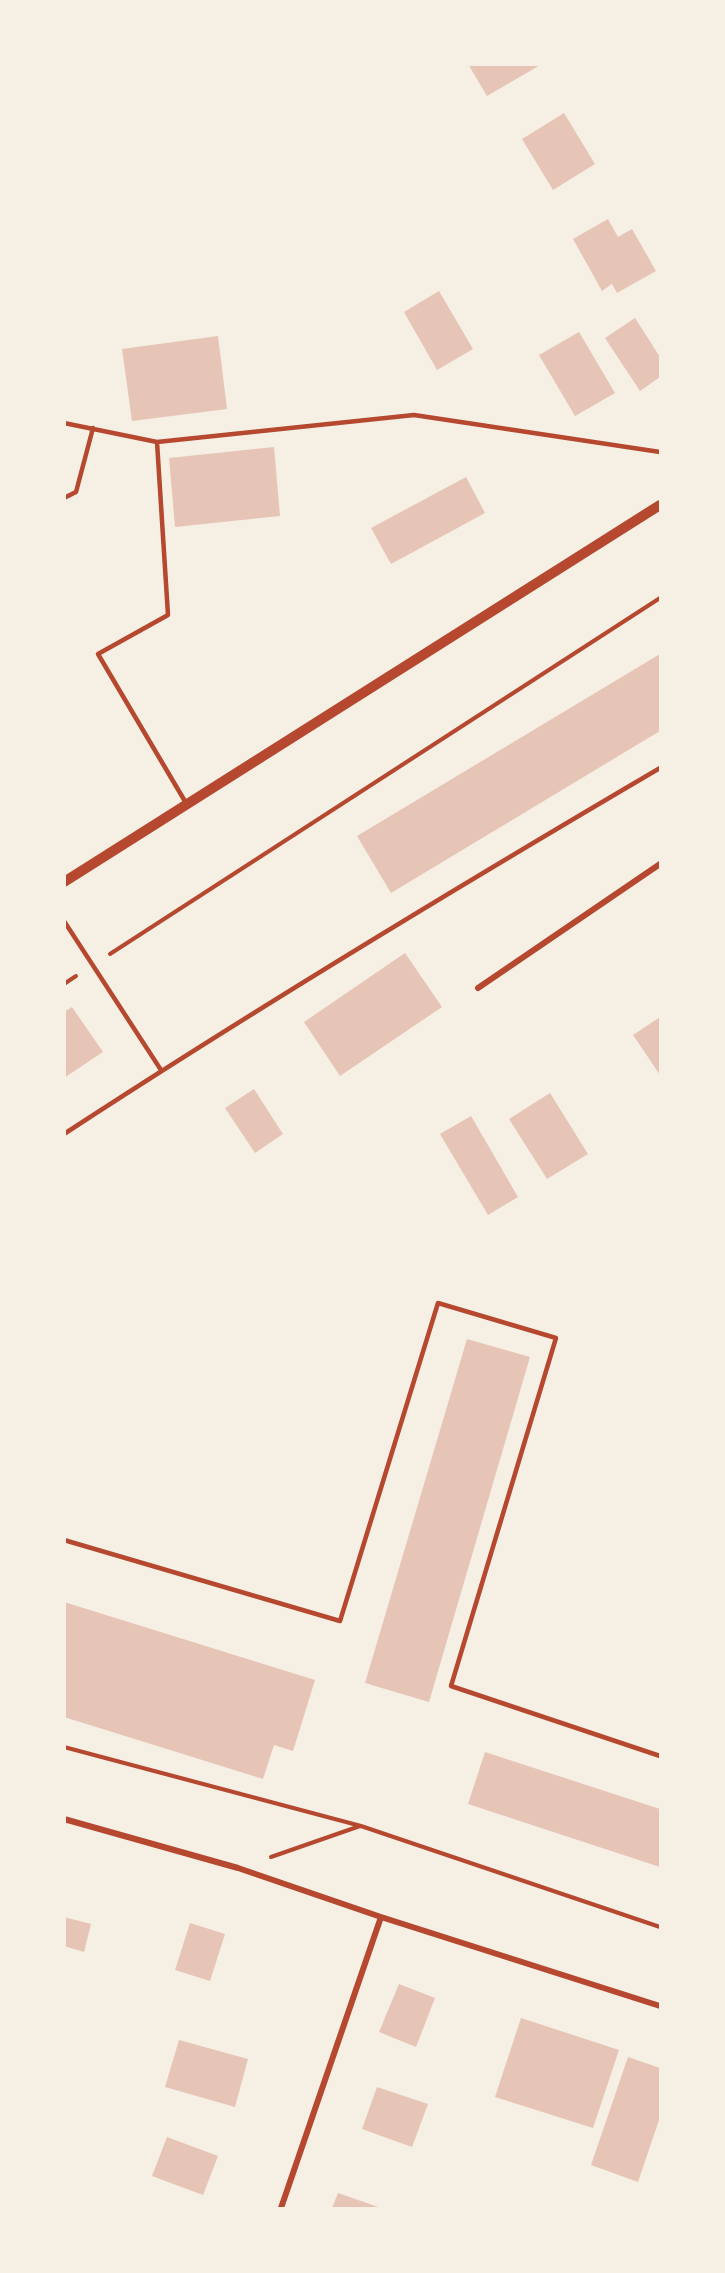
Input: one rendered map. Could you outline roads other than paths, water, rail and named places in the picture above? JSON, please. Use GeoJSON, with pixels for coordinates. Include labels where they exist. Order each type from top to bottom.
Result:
{"type":"FeatureCollection","features":[{"type":"Feature","properties":{"kind":"street"},"geometry":{"type":"LineString","coordinates":[[64,882],[660,505]]}},
{"type":"Feature","properties":{"kind":"street"},"geometry":{"type":"LineString","coordinates":[[478,988],[660,864]]}},
{"type":"Feature","properties":{"kind":"street"},"geometry":{"type":"LineString","coordinates":[[64,1819],[238,1868],[381,1917],[660,2006]]}},
{"type":"Feature","properties":{"kind":"street"},"geometry":{"type":"LineString","coordinates":[[281,2208],[381,1917]]}},
{"type":"Feature","properties":{"kind":"lane"},"geometry":{"type":"LineString","coordinates":[[64,423],[158,442],[414,415],[660,452]]}},
{"type":"Feature","properties":{"kind":"lane"},"geometry":{"type":"LineString","coordinates":[[64,498],[76,492],[93,428]]}},
{"type":"Feature","properties":{"kind":"lane"},"geometry":{"type":"LineString","coordinates":[[158,442],[168,615],[98,654],[186,803]]}},
{"type":"Feature","properties":{"kind":"lane"},"geometry":{"type":"LineString","coordinates":[[64,1134],[401,920],[660,768]]}},
{"type":"Feature","properties":{"kind":"lane"},"geometry":{"type":"LineString","coordinates":[[64,921],[161,1071]]}},
{"type":"Feature","properties":{"kind":"lane"},"geometry":{"type":"LineString","coordinates":[[64,1540],[340,1621],[438,1303],[556,1338],[451,1686],[660,1756]]}}]}
